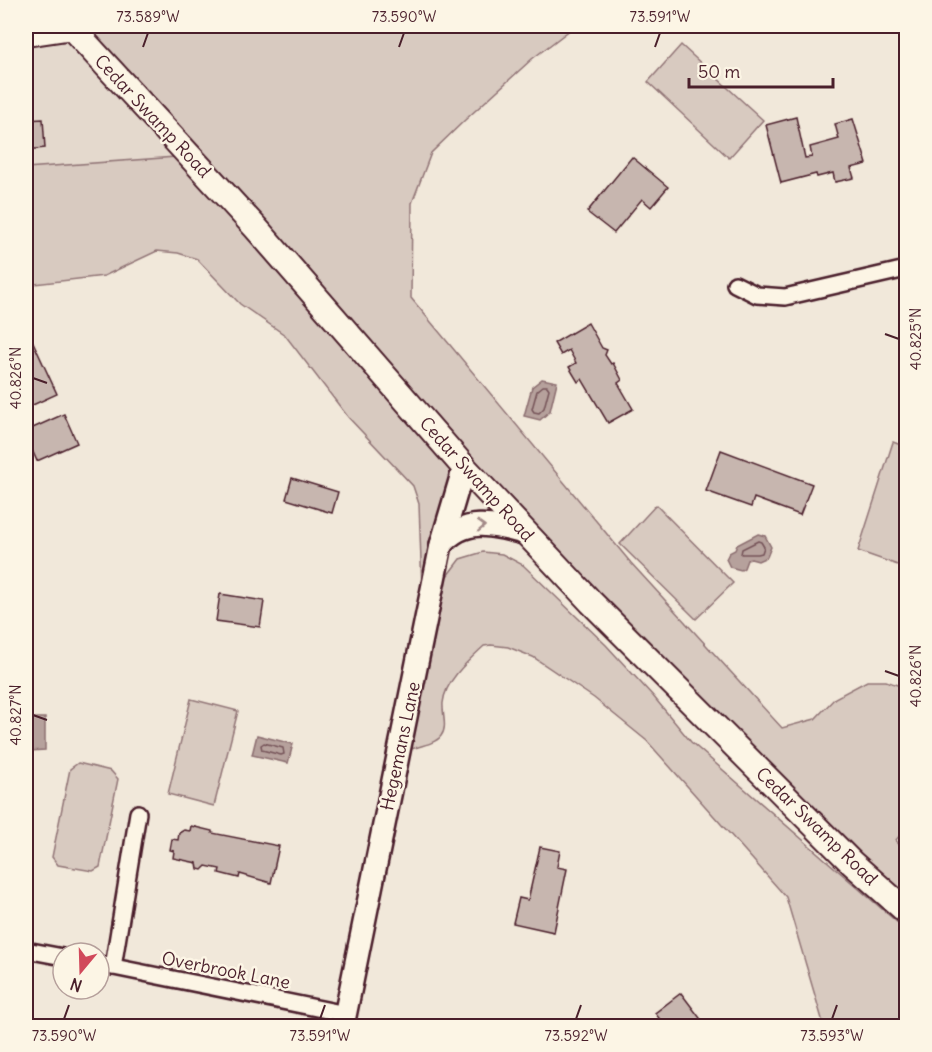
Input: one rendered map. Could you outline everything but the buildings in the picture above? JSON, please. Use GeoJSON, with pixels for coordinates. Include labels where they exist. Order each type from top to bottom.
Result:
{"type":"FeatureCollection","features":[{"type":"Feature","properties":{"kind":"main road"},"geometry":{"type":"LineString","coordinates":[[26,34],[74,26]]}},
{"type":"Feature","properties":{"kind":"main road","name":"Cedar Swamp Road"},"geometry":{"type":"LineString","coordinates":[[74,26],[263,236],[464,467],[527,534],[591,602],[840,852],[906,910]]}},
{"type":"Feature","properties":{"kind":"street"},"geometry":{"type":"LineString","coordinates":[[735,284],[758,295],[785,297],[906,269]]}},
{"type":"Feature","properties":{"kind":"street","name":"Hegemans Lane"},"geometry":{"type":"LineString","coordinates":[[344,1020],[441,545],[464,467]]}},
{"type":"Feature","properties":{"kind":"street"},"geometry":{"type":"LineString","coordinates":[[441,545],[459,529],[474,525],[492,525],[527,534]]}},
{"type":"Feature","properties":{"kind":"street"},"geometry":{"type":"LineString","coordinates":[[111,942],[138,813]]}},
{"type":"Feature","properties":{"kind":"street"},"geometry":{"type":"LineString","coordinates":[[26,950],[51,955]]}},
{"type":"Feature","properties":{"kind":"street","name":"Overbrook Lane"},"geometry":{"type":"LineString","coordinates":[[111,967],[344,1020]]}},
{"type":"Feature","properties":{"kind":"shaded area"},"geometry":{"type":"Polygon","coordinates":[[[26,26],[70,26],[189,156],[26,168],[26,26]]]}},
{"type":"Feature","properties":{"kind":"shaded area"},"geometry":{"type":"Polygon","coordinates":[[[80,26],[575,26],[532,59],[431,153],[412,203],[411,298],[631,563],[782,728],[815,719],[835,698],[867,681],[886,681],[906,688],[906,828],[896,840],[906,856],[906,911],[465,476],[444,580],[460,559],[483,552],[502,554],[523,565],[606,645],[691,742],[906,930],[906,1026],[824,1026],[786,897],[647,741],[594,698],[533,657],[508,647],[484,646],[458,672],[448,687],[443,703],[444,725],[441,736],[431,743],[411,749],[406,741],[423,619],[419,504],[413,486],[348,417],[285,335],[240,304],[197,259],[178,253],[157,251],[104,276],[26,285],[26,168],[189,156],[80,26]]]}},
{"type":"Feature","properties":{"kind":"shaded area"},"geometry":{"type":"Polygon","coordinates":[[[681,45],[763,120],[729,158],[648,82],[681,45]]]}},
{"type":"Feature","properties":{"kind":"shaded area"},"geometry":{"type":"Polygon","coordinates":[[[893,442],[906,447],[906,568],[858,551],[893,442]]]}},
{"type":"Feature","properties":{"kind":"shaded area"},"geometry":{"type":"Polygon","coordinates":[[[656,505],[733,583],[696,619],[620,544],[656,505]]]}},
{"type":"Feature","properties":{"kind":"shaded area"},"geometry":{"type":"Polygon","coordinates":[[[191,699],[238,711],[214,806],[168,794],[191,699]]]}},
{"type":"Feature","properties":{"kind":"shaded area"},"geometry":{"type":"Polygon","coordinates":[[[78,763],[111,771],[118,779],[100,867],[93,871],[58,865],[52,857],[70,769],[78,763]]]}},
{"type":"Feature","properties":{"kind":"water"},"geometry":{"type":"Polygon","coordinates":[[[542,379],[557,382],[550,411],[540,420],[524,416],[532,387],[542,379]]]}},
{"type":"Feature","properties":{"kind":"water"},"geometry":{"type":"Polygon","coordinates":[[[758,534],[765,536],[771,547],[767,557],[758,561],[747,560],[741,570],[730,567],[726,559],[729,553],[735,550],[737,545],[758,534]]]}},
{"type":"Feature","properties":{"kind":"water"},"geometry":{"type":"Polygon","coordinates":[[[28,718],[45,718],[45,750],[29,751],[28,718]]]}},
{"type":"Feature","properties":{"kind":"water"},"geometry":{"type":"Polygon","coordinates":[[[257,735],[293,744],[288,763],[252,755],[257,735]]]}}]}
